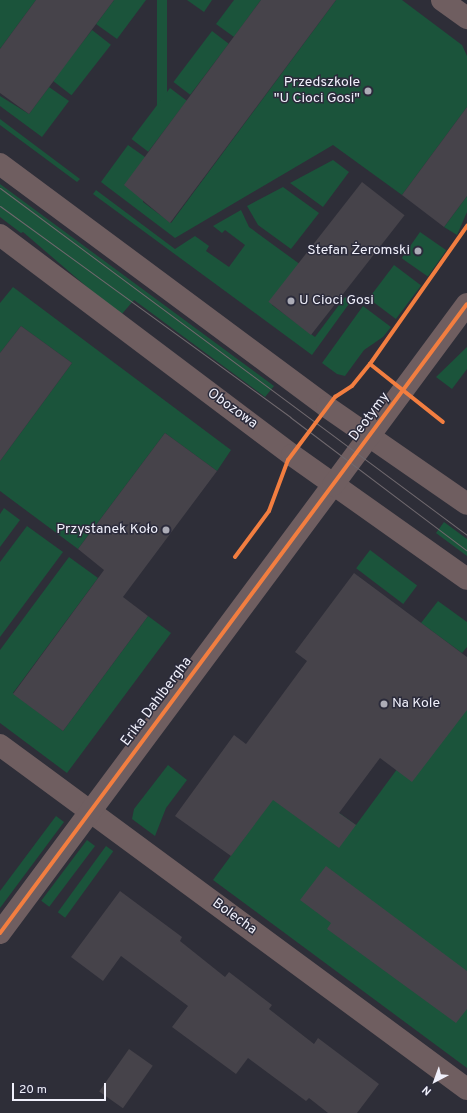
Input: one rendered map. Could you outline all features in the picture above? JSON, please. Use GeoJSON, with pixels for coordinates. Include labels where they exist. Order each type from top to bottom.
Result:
{"type":"FeatureCollection","features":[{"type":"Feature","properties":{"kind":"street"},"geometry":{"type":"LineString","coordinates":[[442,0],[467,18]]}},
{"type":"Feature","properties":{"kind":"street"},"geometry":{"type":"LineString","coordinates":[[0,164],[327,407],[370,435],[467,504]]}},
{"type":"Feature","properties":{"kind":"street","name":"Obozowa"},"geometry":{"type":"LineString","coordinates":[[0,235],[333,484],[467,579]]}},
{"type":"Feature","properties":{"kind":"street","name":"Deotymy"},"geometry":{"type":"LineString","coordinates":[[333,484],[467,304]]}},
{"type":"Feature","properties":{"kind":"street","name":"Erika Dahlbergha"},"geometry":{"type":"LineString","coordinates":[[0,933],[333,484]]}},
{"type":"Feature","properties":{"kind":"street","name":"Bolecha"},"geometry":{"type":"LineString","coordinates":[[0,745],[467,1089]]}},
{"type":"Feature","properties":{"kind":"green space"},"geometry":{"type":"Polygon","coordinates":[[[0,0],[36,0],[0,49],[0,0]]]}},
{"type":"Feature","properties":{"kind":"green space"},"geometry":{"type":"Polygon","coordinates":[[[114,0],[146,0],[117,39],[96,24],[114,0]]]}},
{"type":"Feature","properties":{"kind":"green space"},"geometry":{"type":"Polygon","coordinates":[[[157,0],[167,0],[167,126],[157,126],[157,0]]]}},
{"type":"Feature","properties":{"kind":"green space"},"geometry":{"type":"Polygon","coordinates":[[[187,0],[212,0],[204,12],[187,0]]]}},
{"type":"Feature","properties":{"kind":"green space"},"geometry":{"type":"Polygon","coordinates":[[[234,0],[261,0],[234,37],[216,24],[234,0]]]}},
{"type":"Feature","properties":{"kind":"green space","name":"Przedszkole \"U Cioci Gosi\""},"geometry":{"type":"Polygon","coordinates":[[[336,0],[402,0],[462,45],[467,56],[467,107],[402,195],[333,145],[175,238],[101,182],[128,145],[145,157],[143,202],[171,223],[336,0]]]}},
{"type":"Feature","properties":{"kind":"green space"},"geometry":{"type":"Polygon","coordinates":[[[92,30],[111,45],[72,95],[53,80],[92,30]]]}},
{"type":"Feature","properties":{"kind":"green space"},"geometry":{"type":"Polygon","coordinates":[[[212,31],[229,44],[190,95],[173,82],[212,31]]]}},
{"type":"Feature","properties":{"kind":"green space"},"geometry":{"type":"Polygon","coordinates":[[[49,87],[69,101],[42,137],[0,106],[0,96],[29,114],[49,87]]]}},
{"type":"Feature","properties":{"kind":"green space"},"geometry":{"type":"Polygon","coordinates":[[[170,88],[187,101],[148,152],[131,139],[170,88]]]}},
{"type":"Feature","properties":{"kind":"green space"},"geometry":{"type":"Polygon","coordinates":[[[0,119],[80,179],[77,182],[0,125],[0,119]]]}},
{"type":"Feature","properties":{"kind":"green space"},"geometry":{"type":"Polygon","coordinates":[[[333,160],[349,172],[323,207],[290,183],[333,160]]]}},
{"type":"Feature","properties":{"kind":"green space"},"geometry":{"type":"Polygon","coordinates":[[[0,184],[274,386],[265,397],[134,300],[121,315],[23,232],[21,233],[0,217],[0,184]]]}},
{"type":"Feature","properties":{"kind":"green space"},"geometry":{"type":"Polygon","coordinates":[[[283,187],[319,213],[291,249],[258,225],[247,206],[283,187]]]}},
{"type":"Feature","properties":{"kind":"green space"},"geometry":{"type":"Polygon","coordinates":[[[96,190],[175,249],[195,236],[209,246],[206,251],[229,267],[245,245],[225,230],[222,233],[213,226],[241,210],[249,227],[301,265],[272,305],[315,337],[345,297],[351,301],[312,355],[93,194],[96,190]]]}},
{"type":"Feature","properties":{"kind":"green space"},"geometry":{"type":"Polygon","coordinates":[[[467,196],[467,212],[457,235],[444,227],[467,196]]]}},
{"type":"Feature","properties":{"kind":"green space"},"geometry":{"type":"Polygon","coordinates":[[[420,232],[446,250],[428,277],[402,258],[420,232]]]}},
{"type":"Feature","properties":{"kind":"green space"},"geometry":{"type":"Polygon","coordinates":[[[394,265],[421,285],[396,319],[369,299],[394,265]]]}},
{"type":"Feature","properties":{"kind":"green space"},"geometry":{"type":"Polygon","coordinates":[[[13,287],[231,450],[217,471],[165,433],[78,549],[0,491],[0,461],[72,363],[21,326],[0,353],[0,303],[13,287]]]}},
{"type":"Feature","properties":{"kind":"green space"},"geometry":{"type":"Polygon","coordinates":[[[363,306],[391,327],[383,337],[364,350],[345,376],[337,374],[322,363],[363,306]]]}},
{"type":"Feature","properties":{"kind":"green space"},"geometry":{"type":"Polygon","coordinates":[[[467,347],[467,369],[452,389],[436,377],[467,347]]]}},
{"type":"Feature","properties":{"kind":"green space"},"geometry":{"type":"Polygon","coordinates":[[[4,508],[20,520],[0,547],[0,514],[4,508]]]}},
{"type":"Feature","properties":{"kind":"green space"},"geometry":{"type":"Polygon","coordinates":[[[444,522],[467,539],[467,556],[436,533],[444,522]]]}},
{"type":"Feature","properties":{"kind":"green space"},"geometry":{"type":"Polygon","coordinates":[[[27,526],[63,552],[0,637],[0,562],[27,526]]]}},
{"type":"Feature","properties":{"kind":"green space"},"geometry":{"type":"Polygon","coordinates":[[[370,550],[417,586],[403,604],[356,568],[370,550]]]}},
{"type":"Feature","properties":{"kind":"green space"},"geometry":{"type":"Polygon","coordinates":[[[69,557],[98,578],[13,693],[63,731],[148,616],[171,633],[67,773],[0,723],[0,650],[69,557]]]}},
{"type":"Feature","properties":{"kind":"green space"},"geometry":{"type":"Polygon","coordinates":[[[438,601],[467,622],[467,647],[462,653],[421,623],[438,601]]]}},
{"type":"Feature","properties":{"kind":"green space"},"geometry":{"type":"Polygon","coordinates":[[[467,674],[467,1068],[213,880],[289,777],[356,825],[467,674]]]}},
{"type":"Feature","properties":{"kind":"green space"},"geometry":{"type":"Polygon","coordinates":[[[168,765],[187,780],[166,808],[155,836],[132,819],[134,809],[168,765]]]}},
{"type":"Feature","properties":{"kind":"green space"},"geometry":{"type":"Polygon","coordinates":[[[56,816],[64,822],[0,908],[0,891],[56,816]]]}},
{"type":"Feature","properties":{"kind":"green space"},"geometry":{"type":"Polygon","coordinates":[[[87,840],[95,846],[49,907],[41,901],[87,840]]]}},
{"type":"Feature","properties":{"kind":"green space"},"geometry":{"type":"Polygon","coordinates":[[[106,846],[113,851],[65,918],[58,912],[106,846]]]}},
{"type":"Feature","properties":{"kind":"building"},"geometry":{"type":"Polygon","coordinates":[[[36,0],[114,0],[29,114],[0,93],[0,49],[36,0]]]}},
{"type":"Feature","properties":{"kind":"building"},"geometry":{"type":"Polygon","coordinates":[[[261,0],[336,0],[170,223],[124,185],[261,0]]]}},
{"type":"Feature","properties":{"kind":"building"},"geometry":{"type":"Polygon","coordinates":[[[467,107],[467,196],[444,227],[402,195],[467,107]]]}},
{"type":"Feature","properties":{"kind":"building"},"geometry":{"type":"Polygon","coordinates":[[[362,182],[405,215],[311,335],[268,302],[362,182]]]}},
{"type":"Feature","properties":{"kind":"building"},"geometry":{"type":"Polygon","coordinates":[[[21,326],[72,363],[0,461],[0,353],[21,326]]]}},
{"type":"Feature","properties":{"kind":"building"},"geometry":{"type":"Polygon","coordinates":[[[165,433],[217,471],[123,597],[148,616],[63,731],[13,694],[104,570],[78,549],[165,433]]]}},
{"type":"Feature","properties":{"kind":"building"},"geometry":{"type":"Polygon","coordinates":[[[354,573],[467,657],[467,710],[412,782],[380,758],[339,813],[356,825],[339,848],[273,800],[231,856],[175,816],[234,735],[246,744],[307,661],[295,652],[354,573]]]}},
{"type":"Feature","properties":{"kind":"building"},"geometry":{"type":"Polygon","coordinates":[[[326,866],[467,971],[467,1009],[456,1023],[327,929],[331,923],[300,900],[326,866]]]}},
{"type":"Feature","properties":{"kind":"building"},"geometry":{"type":"Polygon","coordinates":[[[120,891],[182,937],[180,941],[225,977],[229,972],[272,1005],[269,1009],[314,1044],[318,1038],[379,1084],[357,1113],[328,1113],[309,1098],[306,1101],[248,1058],[236,1074],[172,1027],[188,1006],[121,956],[103,981],[71,957],[120,891]]]}},
{"type":"Feature","properties":{"kind":"building"},"geometry":{"type":"Polygon","coordinates":[[[129,1049],[153,1066],[123,1108],[99,1092],[129,1049]]]}},
{"type":"Feature","properties":{"kind":"tram line"},"geometry":{"type":"LineString","coordinates":[[0,188],[467,535]]}},
{"type":"Feature","properties":{"kind":"tram line"},"geometry":{"type":"LineString","coordinates":[[0,206],[290,417],[467,551]]}},
{"type":"Feature","properties":{"kind":"cycle path"},"geometry":{"type":"LineString","coordinates":[[235,557],[269,511],[288,460],[335,397],[352,386],[370,364],[467,226]]}},
{"type":"Feature","properties":{"kind":"cycle path"},"geometry":{"type":"LineString","coordinates":[[0,933],[467,304]]}},
{"type":"Feature","properties":{"kind":"cycle path"},"geometry":{"type":"LineString","coordinates":[[370,364],[443,422]]}},
{"type":"Feature","properties":{"kind":"place","name":"Przedszkole \"U Cioci Gosi\""},"geometry":{"type":"Point","coordinates":[368,91]}},
{"type":"Feature","properties":{"kind":"place","name":"Stefan Żeromski"},"geometry":{"type":"Point","coordinates":[418,251]}},
{"type":"Feature","properties":{"kind":"place","name":"U Cioci Gosi"},"geometry":{"type":"Point","coordinates":[291,301]}},
{"type":"Feature","properties":{"kind":"place","name":"Przystanek Koło"},"geometry":{"type":"Point","coordinates":[166,530]}},
{"type":"Feature","properties":{"kind":"place","name":"Na Kole"},"geometry":{"type":"Point","coordinates":[384,704]}}]}
